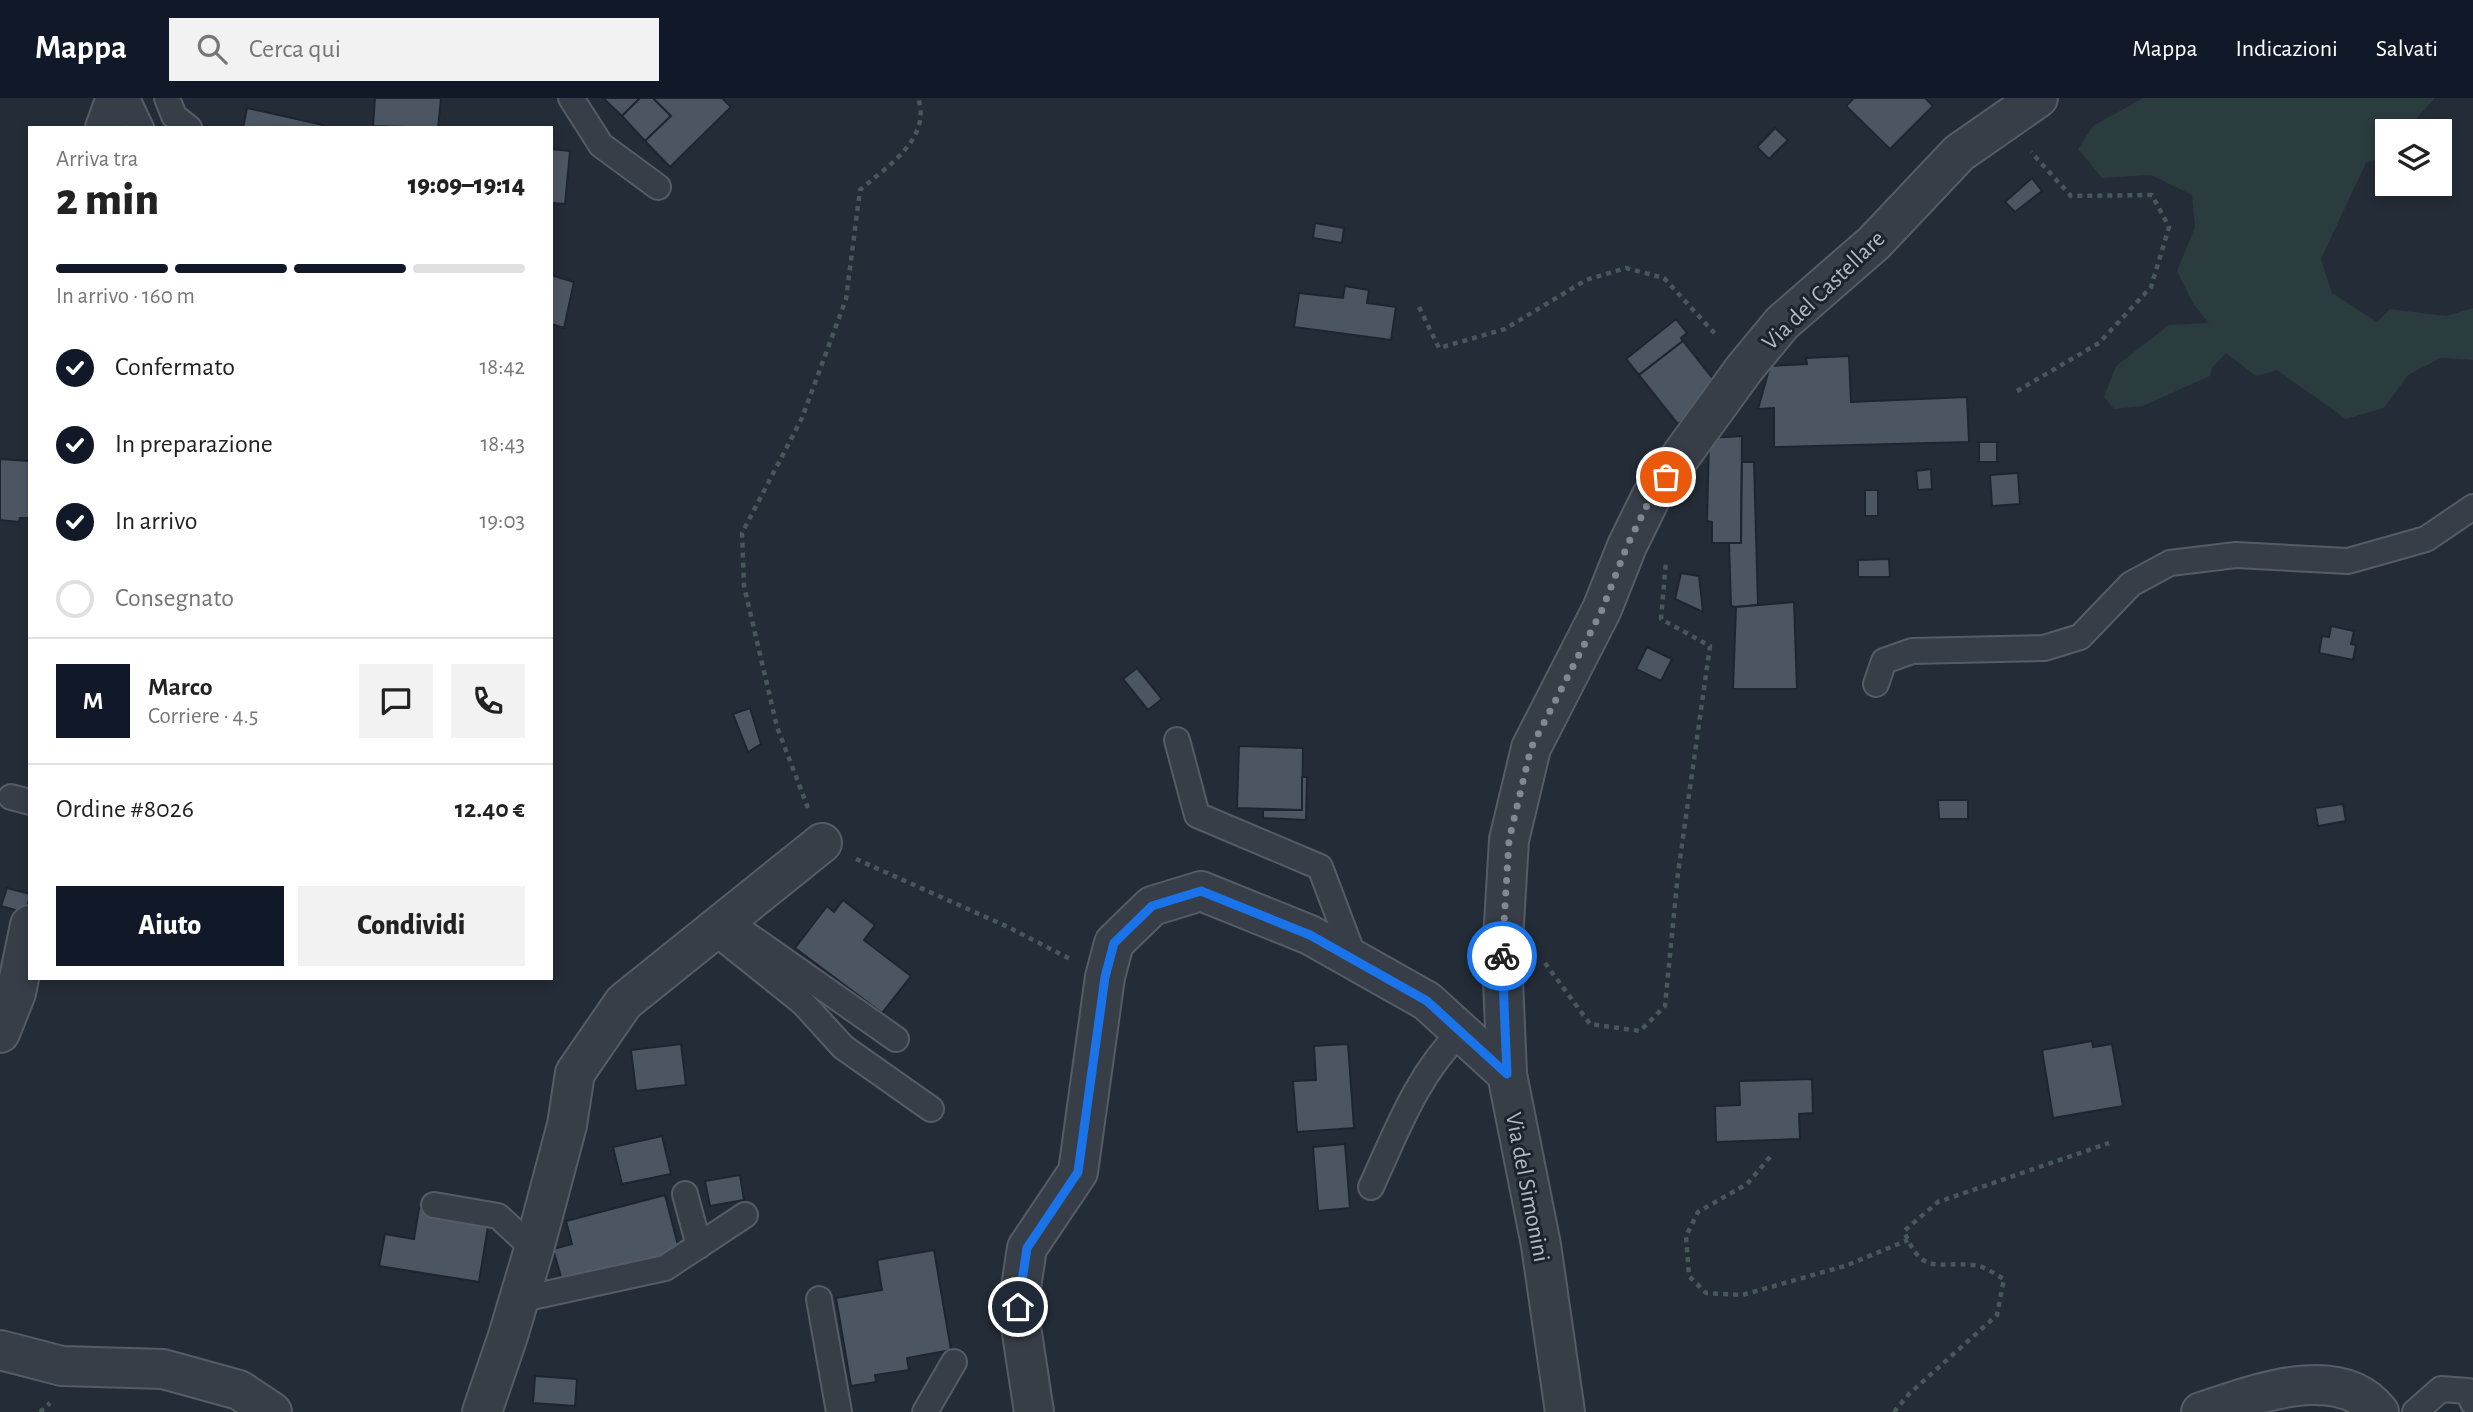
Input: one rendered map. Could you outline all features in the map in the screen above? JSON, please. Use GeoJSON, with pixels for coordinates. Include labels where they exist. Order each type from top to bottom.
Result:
{"type":"FeatureCollection","features":[{"type":"Feature","properties":{"kind":"street"},"geometry":{"type":"LineString","coordinates":[[106,126],[116,98]]}},
{"type":"Feature","properties":{"kind":"street","name":"Via del Castellare"},"geometry":{"type":"LineString","coordinates":[[1507,1074],[1502,957],[1509,840],[1531,748],[1602,610],[1627,546],[1651,497],[1744,369],[1782,323],[1874,243],[1959,153],[2038,98]]}},
{"type":"Feature","properties":{"kind":"street"},"geometry":{"type":"LineString","coordinates":[[482,1412],[534,1249],[567,1125],[575,1073],[624,1002],[822,844]]}},
{"type":"Feature","properties":{"kind":"street"},"geometry":{"type":"LineString","coordinates":[[1034,1412],[1018,1307],[1027,1248],[1078,1172],[1105,977],[1114,943],[1152,906],[1201,891],[1310,935],[1427,1001],[1507,1074]]}},
{"type":"Feature","properties":{"kind":"street"},"geometry":{"type":"LineString","coordinates":[[0,1033],[16,993],[28,935]]}},
{"type":"Feature","properties":{"kind":"street","name":"Via del Simonini"},"geometry":{"type":"LineString","coordinates":[[1507,1074],[1541,1245],[1565,1412]]}},
{"type":"Feature","properties":{"kind":"street"},"geometry":{"type":"LineString","coordinates":[[0,1350],[62,1366],[163,1369],[239,1390],[272,1412]]}},
{"type":"Feature","properties":{"kind":"street"},"geometry":{"type":"LineString","coordinates":[[2201,1412],[2276,1388],[2342,1386],[2373,1404],[2379,1412]]}},
{"type":"Feature","properties":{"kind":"lane"},"geometry":{"type":"LineString","coordinates":[[127,98],[140,126]]}},
{"type":"Feature","properties":{"kind":"lane"},"geometry":{"type":"LineString","coordinates":[[167,98],[174,116],[186,126]]}},
{"type":"Feature","properties":{"kind":"lane"},"geometry":{"type":"LineString","coordinates":[[571,98],[601,145],[658,187]]}},
{"type":"Feature","properties":{"kind":"lane"},"geometry":{"type":"LineString","coordinates":[[1876,684],[1884,661],[1912,651],[2044,648],[2080,636],[2131,584],[2170,562],[2236,555],[2348,561],[2426,539],[2473,507]]}},
{"type":"Feature","properties":{"kind":"lane"},"geometry":{"type":"LineString","coordinates":[[1177,740],[1198,815],[1320,867],[1355,960]]}},
{"type":"Feature","properties":{"kind":"lane"},"geometry":{"type":"LineString","coordinates":[[719,925],[896,1039]]}},
{"type":"Feature","properties":{"kind":"lane"},"geometry":{"type":"LineString","coordinates":[[719,925],[803,1003],[843,1047],[931,1109]]}},
{"type":"Feature","properties":{"kind":"lane"},"geometry":{"type":"LineString","coordinates":[[1371,1187],[1414,1094],[1440,1052],[1461,1032]]}},
{"type":"Feature","properties":{"kind":"lane"},"geometry":{"type":"LineString","coordinates":[[685,1194],[699,1246]]}},
{"type":"Feature","properties":{"kind":"lane"},"geometry":{"type":"LineString","coordinates":[[434,1205],[498,1216],[534,1249]]}},
{"type":"Feature","properties":{"kind":"lane"},"geometry":{"type":"LineString","coordinates":[[518,1300],[665,1268],[745,1215]]}},
{"type":"Feature","properties":{"kind":"lane"},"geometry":{"type":"LineString","coordinates":[[819,1299],[839,1412]]}},
{"type":"Feature","properties":{"kind":"lane"},"geometry":{"type":"LineString","coordinates":[[925,1412],[954,1362]]}},
{"type":"Feature","properties":{"kind":"lane"},"geometry":{"type":"LineString","coordinates":[[2415,1412],[2441,1389],[2468,1391],[2473,1403]]}},
{"type":"Feature","properties":{"kind":"path"},"geometry":{"type":"LineString","coordinates":[[918,98],[922,111],[916,139],[860,190],[846,299],[802,418],[742,533],[744,586],[777,727],[822,844],[1008,927],[1105,977]]}},
{"type":"Feature","properties":{"kind":"path"},"geometry":{"type":"LineString","coordinates":[[2005,121],[2071,196],[2152,195],[2169,227],[2151,287],[2108,334],[2099,343],[2017,391]]}},
{"type":"Feature","properties":{"kind":"path"},"geometry":{"type":"LineString","coordinates":[[1419,307],[1439,348],[1505,329],[1586,280],[1626,268],[1664,278],[1709,325],[1744,369]]}},
{"type":"Feature","properties":{"kind":"path"},"geometry":{"type":"LineString","coordinates":[[1543,953],[1545,966],[1590,1024],[1640,1031],[1665,1006],[1678,873],[1710,646],[1661,619],[1667,552]]}},
{"type":"Feature","properties":{"kind":"path"},"geometry":{"type":"LineString","coordinates":[[1894,1412],[1909,1394],[1997,1315],[2004,1279],[1977,1265],[1935,1266],[1912,1250],[1904,1231],[1938,1202],[2109,1143]]}},
{"type":"Feature","properties":{"kind":"path"},"geometry":{"type":"LineString","coordinates":[[1770,1157],[1747,1184],[1698,1212],[1686,1236],[1689,1276],[1706,1293],[1742,1295],[1845,1266],[1908,1240]]}},
{"type":"Feature","properties":{"kind":"shaded area"},"geometry":{"type":"Polygon","coordinates":[[[2143,98],[2435,98],[2416,119],[2375,119],[2375,160],[2366,163],[2321,259],[2332,293],[2377,322],[2390,309],[2446,316],[2473,308],[2473,360],[2441,358],[2408,375],[2384,408],[2346,419],[2277,370],[2256,376],[2226,353],[2212,368],[2210,376],[2143,406],[2114,409],[2104,397],[2116,366],[2169,325],[2209,323],[2194,305],[2177,271],[2195,227],[2192,195],[2151,175],[2102,178],[2078,149],[2093,126],[2143,98]]]}},
{"type":"Feature","properties":{"kind":"building"},"geometry":{"type":"Polygon","coordinates":[[[375,98],[441,98],[438,126],[373,126],[375,98]]]}},
{"type":"Feature","properties":{"kind":"building"},"geometry":{"type":"Polygon","coordinates":[[[603,98],[640,98],[622,116],[603,98]]]}},
{"type":"Feature","properties":{"kind":"building"},"geometry":{"type":"Polygon","coordinates":[[[640,98],[653,98],[671,116],[645,141],[622,116],[640,98]]]}},
{"type":"Feature","properties":{"kind":"building"},"geometry":{"type":"Polygon","coordinates":[[[653,98],[722,98],[731,107],[670,167],[645,141],[671,116],[653,98]]]}},
{"type":"Feature","properties":{"kind":"building"},"geometry":{"type":"Polygon","coordinates":[[[1854,98],[1925,98],[1933,106],[1890,149],[1846,106],[1854,98]]]}},
{"type":"Feature","properties":{"kind":"building"},"geometry":{"type":"Polygon","coordinates":[[[247,108],[323,125],[323,126],[243,126],[247,108]]]}},
{"type":"Feature","properties":{"kind":"building"},"geometry":{"type":"Polygon","coordinates":[[[1775,128],[1788,140],[1769,159],[1757,147],[1775,128]]]}},
{"type":"Feature","properties":{"kind":"building"},"geometry":{"type":"Polygon","coordinates":[[[553,149],[570,151],[565,204],[553,203],[553,149]]]}},
{"type":"Feature","properties":{"kind":"building"},"geometry":{"type":"Polygon","coordinates":[[[2032,178],[2042,191],[2015,212],[2005,202],[2032,178]]]}},
{"type":"Feature","properties":{"kind":"building"},"geometry":{"type":"Polygon","coordinates":[[[1315,223],[1344,228],[1342,243],[1313,238],[1315,223]]]}},
{"type":"Feature","properties":{"kind":"building"},"geometry":{"type":"Polygon","coordinates":[[[553,276],[574,282],[564,328],[553,325],[553,276]]]}},
{"type":"Feature","properties":{"kind":"building"},"geometry":{"type":"Polygon","coordinates":[[[1345,286],[1369,290],[1367,303],[1396,307],[1391,340],[1294,327],[1299,293],[1343,298],[1345,286]]]}},
{"type":"Feature","properties":{"kind":"building"},"geometry":{"type":"Polygon","coordinates":[[[1676,319],[1687,333],[1681,338],[1683,341],[1639,375],[1626,359],[1676,319]]]}},
{"type":"Feature","properties":{"kind":"building"},"geometry":{"type":"Polygon","coordinates":[[[1683,341],[1721,389],[1678,424],[1639,375],[1683,341]]]}},
{"type":"Feature","properties":{"kind":"building"},"geometry":{"type":"Polygon","coordinates":[[[1849,356],[1851,402],[1967,397],[1969,442],[1774,447],[1774,408],[1758,409],[1770,366],[1807,364],[1806,358],[1849,356]]]}},
{"type":"Feature","properties":{"kind":"building"},"geometry":{"type":"Polygon","coordinates":[[[1742,436],[1741,543],[1712,543],[1712,522],[1707,521],[1709,438],[1742,436]]]}},
{"type":"Feature","properties":{"kind":"building"},"geometry":{"type":"Polygon","coordinates":[[[1979,442],[1997,442],[1997,462],[1979,462],[1979,442]]]}},
{"type":"Feature","properties":{"kind":"building"},"geometry":{"type":"Polygon","coordinates":[[[0,459],[28,461],[28,518],[20,518],[19,522],[0,520],[0,459]]]}},
{"type":"Feature","properties":{"kind":"building"},"geometry":{"type":"Polygon","coordinates":[[[1742,462],[1754,462],[1758,605],[1736,607],[1731,606],[1729,543],[1741,543],[1742,462]]]}},
{"type":"Feature","properties":{"kind":"building"},"geometry":{"type":"Polygon","coordinates":[[[1931,469],[1932,489],[1918,490],[1916,471],[1931,469]]]}},
{"type":"Feature","properties":{"kind":"building"},"geometry":{"type":"Polygon","coordinates":[[[2018,473],[2020,504],[1992,506],[1990,475],[2018,473]]]}},
{"type":"Feature","properties":{"kind":"building"},"geometry":{"type":"Polygon","coordinates":[[[1865,490],[1878,490],[1878,516],[1865,516],[1865,490]]]}},
{"type":"Feature","properties":{"kind":"building"},"geometry":{"type":"Polygon","coordinates":[[[1889,559],[1890,577],[1858,577],[1858,560],[1889,559]]]}},
{"type":"Feature","properties":{"kind":"building"},"geometry":{"type":"Polygon","coordinates":[[[1681,573],[1699,576],[1703,612],[1675,599],[1681,573]]]}},
{"type":"Feature","properties":{"kind":"building"},"geometry":{"type":"Polygon","coordinates":[[[1794,602],[1797,689],[1733,689],[1736,607],[1794,602]]]}},
{"type":"Feature","properties":{"kind":"building"},"geometry":{"type":"Polygon","coordinates":[[[2331,626],[2354,631],[2351,644],[2356,645],[2353,660],[2319,653],[2322,636],[2329,637],[2331,626]]]}},
{"type":"Feature","properties":{"kind":"building"},"geometry":{"type":"Polygon","coordinates":[[[1647,647],[1672,659],[1661,681],[1636,669],[1647,647]]]}},
{"type":"Feature","properties":{"kind":"building"},"geometry":{"type":"Polygon","coordinates":[[[1137,668],[1162,699],[1148,710],[1123,679],[1137,668]]]}},
{"type":"Feature","properties":{"kind":"building"},"geometry":{"type":"Polygon","coordinates":[[[750,708],[761,744],[748,752],[733,714],[750,708]]]}},
{"type":"Feature","properties":{"kind":"building"},"geometry":{"type":"Polygon","coordinates":[[[1239,746],[1303,748],[1302,810],[1237,808],[1239,746]]]}},
{"type":"Feature","properties":{"kind":"building"},"geometry":{"type":"Polygon","coordinates":[[[1302,777],[1307,777],[1306,820],[1263,818],[1263,810],[1302,810],[1302,777]]]}},
{"type":"Feature","properties":{"kind":"building"},"geometry":{"type":"Polygon","coordinates":[[[1938,800],[1968,800],[1968,819],[1939,819],[1938,800]]]}},
{"type":"Feature","properties":{"kind":"building"},"geometry":{"type":"Polygon","coordinates":[[[2343,804],[2346,821],[2318,826],[2315,808],[2343,804]]]}},
{"type":"Feature","properties":{"kind":"building"},"geometry":{"type":"Polygon","coordinates":[[[7,888],[28,893],[26,913],[1,906],[7,888]]]}},
{"type":"Feature","properties":{"kind":"building"},"geometry":{"type":"Polygon","coordinates":[[[843,900],[875,925],[864,940],[911,976],[882,1013],[795,948],[827,906],[834,912],[843,900]]]}},
{"type":"Feature","properties":{"kind":"building"},"geometry":{"type":"Polygon","coordinates":[[[2092,1041],[2093,1047],[2112,1044],[2123,1106],[2053,1118],[2042,1050],[2092,1041]]]}},
{"type":"Feature","properties":{"kind":"building"},"geometry":{"type":"Polygon","coordinates":[[[681,1044],[686,1085],[636,1091],[631,1050],[681,1044]]]}},
{"type":"Feature","properties":{"kind":"building"},"geometry":{"type":"Polygon","coordinates":[[[1348,1044],[1354,1128],[1297,1132],[1293,1081],[1316,1080],[1314,1046],[1348,1044]]]}},
{"type":"Feature","properties":{"kind":"building"},"geometry":{"type":"Polygon","coordinates":[[[1812,1079],[1813,1113],[1799,1114],[1800,1139],[1716,1142],[1715,1106],[1740,1105],[1739,1081],[1812,1079]]]}},
{"type":"Feature","properties":{"kind":"building"},"geometry":{"type":"Polygon","coordinates":[[[662,1136],[671,1174],[622,1184],[613,1147],[662,1136]]]}},
{"type":"Feature","properties":{"kind":"building"},"geometry":{"type":"Polygon","coordinates":[[[1345,1144],[1350,1208],[1318,1211],[1313,1147],[1345,1144]]]}},
{"type":"Feature","properties":{"kind":"building"},"geometry":{"type":"Polygon","coordinates":[[[740,1175],[744,1200],[710,1206],[705,1181],[740,1175]]]}},
{"type":"Feature","properties":{"kind":"building"},"geometry":{"type":"Polygon","coordinates":[[[665,1195],[680,1253],[563,1284],[553,1249],[572,1244],[566,1221],[665,1195]]]}},
{"type":"Feature","properties":{"kind":"building"},"geometry":{"type":"Polygon","coordinates":[[[419,1208],[489,1220],[479,1282],[379,1266],[385,1234],[414,1239],[419,1208]]]}},
{"type":"Feature","properties":{"kind":"building"},"geometry":{"type":"Polygon","coordinates":[[[934,1250],[951,1350],[907,1358],[909,1370],[875,1375],[876,1382],[851,1386],[836,1298],[882,1290],[877,1260],[934,1250]]]}},
{"type":"Feature","properties":{"kind":"building"},"geometry":{"type":"Polygon","coordinates":[[[535,1376],[577,1379],[575,1406],[533,1403],[535,1376]]]}},
{"type":"Feature","properties":{"kind":"way so far"},"geometry":{"type":"LineString","coordinates":[[1502,956],[1509,840],[1531,748],[1602,610],[1627,546],[1651,497],[1666,477]]}},
{"type":"Feature","properties":{"kind":"route"},"geometry":{"type":"LineString","coordinates":[[1018,1307],[1027,1248],[1078,1172],[1105,977],[1114,943],[1152,906],[1201,891],[1310,935],[1427,1001],[1507,1074],[1502,956]]}}]}
